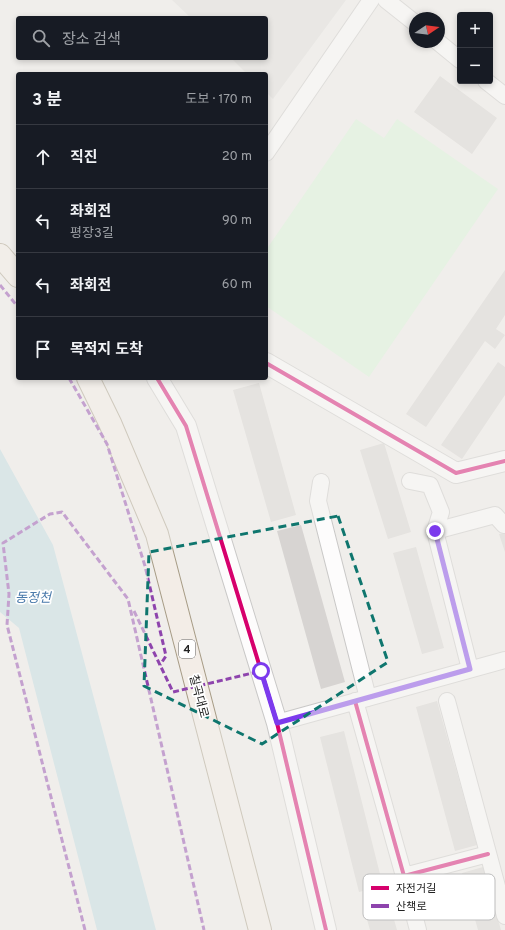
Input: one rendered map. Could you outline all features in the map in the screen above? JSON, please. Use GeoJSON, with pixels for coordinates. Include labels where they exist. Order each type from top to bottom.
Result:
{"type":"FeatureCollection","features":[{"type":"Feature","properties":{"kind":"main road"},"geometry":{"type":"LineString","coordinates":[[0,254],[16,274]]}},
{"type":"Feature","properties":{"kind":"main road","name":"칠곡대로"},"geometry":{"type":"LineString","coordinates":[[89,380],[110,423],[157,534],[260,930]]}},
{"type":"Feature","properties":{"kind":"street"},"geometry":{"type":"LineString","coordinates":[[268,150],[370,0]]}},
{"type":"Feature","properties":{"kind":"street"},"geometry":{"type":"LineString","coordinates":[[386,0],[409,18]]}},
{"type":"Feature","properties":{"kind":"street"},"geometry":{"type":"LineString","coordinates":[[445,48],[457,58]]}},
{"type":"Feature","properties":{"kind":"street"},"geometry":{"type":"LineString","coordinates":[[490,84],[505,96]]}},
{"type":"Feature","properties":{"kind":"street"},"geometry":{"type":"LineString","coordinates":[[268,364],[456,473],[505,462]]}},
{"type":"Feature","properties":{"kind":"street"},"geometry":{"type":"LineString","coordinates":[[158,380],[186,426],[277,723],[326,930]]}},
{"type":"Feature","properties":{"kind":"street"},"geometry":{"type":"LineString","coordinates":[[410,481],[430,485],[441,512],[435,531],[470,669]]}},
{"type":"Feature","properties":{"kind":"street"},"geometry":{"type":"LineString","coordinates":[[321,482],[318,502],[362,700],[404,874]]}},
{"type":"Feature","properties":{"kind":"street"},"geometry":{"type":"LineString","coordinates":[[435,531],[495,516],[504,525]]}},
{"type":"Feature","properties":{"kind":"street"},"geometry":{"type":"LineString","coordinates":[[277,723],[505,660]]}},
{"type":"Feature","properties":{"kind":"street"},"geometry":{"type":"LineString","coordinates":[[448,702],[493,874]]}},
{"type":"Feature","properties":{"kind":"street"},"geometry":{"type":"LineString","coordinates":[[412,874],[488,854]]}},
{"type":"Feature","properties":{"kind":"street"},"geometry":{"type":"LineString","coordinates":[[495,880],[505,916]]}},
{"type":"Feature","properties":{"kind":"street"},"geometry":{"type":"LineString","coordinates":[[415,920],[418,930]]}},
{"type":"Feature","properties":{"kind":"highlighted area"},"geometry":{"type":"Polygon","coordinates":[[[338,516],[388,662],[262,744],[144,686],[149,552],[338,516]]]}},
{"type":"Feature","properties":{"kind":"shaded area"},"geometry":{"type":"Polygon","coordinates":[[[172,0],[346,0],[273,99],[268,94],[268,72],[245,72],[233,60],[268,60],[268,16],[189,16],[172,0]]]}},
{"type":"Feature","properties":{"kind":"green space"},"geometry":{"type":"Polygon","coordinates":[[[356,119],[384,138],[397,119],[498,189],[369,377],[268,307],[268,247],[356,119]]]}},
{"type":"Feature","properties":{"kind":"water","name":"동정천"},"geometry":{"type":"Polygon","coordinates":[[[0,449],[53,545],[156,930],[97,930],[19,628],[0,612],[0,449]]]}},
{"type":"Feature","properties":{"kind":"building"},"geometry":{"type":"Polygon","coordinates":[[[440,76],[497,118],[472,154],[414,112],[440,76]]]}},
{"type":"Feature","properties":{"kind":"building"},"geometry":{"type":"Polygon","coordinates":[[[505,270],[505,315],[496,329],[505,335],[495,349],[485,341],[426,427],[406,414],[505,270]]]}},
{"type":"Feature","properties":{"kind":"building"},"geometry":{"type":"Polygon","coordinates":[[[498,362],[505,367],[505,395],[462,459],[441,445],[498,362]]]}},
{"type":"Feature","properties":{"kind":"building"},"geometry":{"type":"Polygon","coordinates":[[[259,383],[296,515],[271,522],[233,390],[259,383]]]}},
{"type":"Feature","properties":{"kind":"building"},"geometry":{"type":"Polygon","coordinates":[[[384,443],[411,532],[388,539],[360,450],[384,443]]]}},
{"type":"Feature","properties":{"kind":"building"},"geometry":{"type":"Polygon","coordinates":[[[301,525],[345,682],[321,689],[277,531],[301,525]]]}},
{"type":"Feature","properties":{"kind":"building"},"geometry":{"type":"Polygon","coordinates":[[[505,533],[505,552],[499,534],[505,533]]]}},
{"type":"Feature","properties":{"kind":"building"},"geometry":{"type":"Polygon","coordinates":[[[416,547],[444,648],[422,654],[393,553],[416,547]]]}},
{"type":"Feature","properties":{"kind":"building"},"geometry":{"type":"Polygon","coordinates":[[[437,701],[477,845],[455,851],[416,707],[437,701]]]}},
{"type":"Feature","properties":{"kind":"building"},"geometry":{"type":"Polygon","coordinates":[[[344,731],[380,874],[363,874],[363,891],[359,892],[320,737],[344,731]]]}},
{"type":"Feature","properties":{"kind":"building"},"geometry":{"type":"Polygon","coordinates":[[[483,867],[485,874],[462,874],[483,867]]]}},
{"type":"Feature","properties":{"kind":"building"},"geometry":{"type":"Polygon","coordinates":[[[495,909],[501,930],[478,930],[475,920],[495,920],[495,909]]]}},
{"type":"Feature","properties":{"kind":"building"},"geometry":{"type":"Polygon","coordinates":[[[367,920],[394,920],[397,930],[370,930],[367,920]]]}},
{"type":"Feature","properties":{"kind":"marked path"},"geometry":{"type":"LineString","coordinates":[[0,285],[16,305]]}},
{"type":"Feature","properties":{"kind":"marked path"},"geometry":{"type":"LineString","coordinates":[[70,380],[107,444],[145,566],[166,656],[160,665]]}},
{"type":"Feature","properties":{"kind":"marked path"},"geometry":{"type":"LineString","coordinates":[[85,930],[7,625],[9,594],[3,543],[50,514],[62,512],[128,599],[204,930]]}},
{"type":"Feature","properties":{"kind":"marked path"},"geometry":{"type":"LineString","coordinates":[[134,611],[173,692],[261,671]]}},
{"type":"Feature","properties":{"kind":"cycle path"},"geometry":{"type":"LineString","coordinates":[[268,364],[456,473],[505,461]]}},
{"type":"Feature","properties":{"kind":"cycle path"},"geometry":{"type":"LineString","coordinates":[[158,380],[186,426],[277,723],[326,930]]}},
{"type":"Feature","properties":{"kind":"cycle path"},"geometry":{"type":"LineString","coordinates":[[355,701],[403,874]]}},
{"type":"Feature","properties":{"kind":"cycle path"},"geometry":{"type":"LineString","coordinates":[[412,874],[488,854]]}},
{"type":"Feature","properties":{"kind":"route"},"geometry":{"type":"LineString","coordinates":[[261,671],[277,723],[470,669],[435,531]]}}]}
